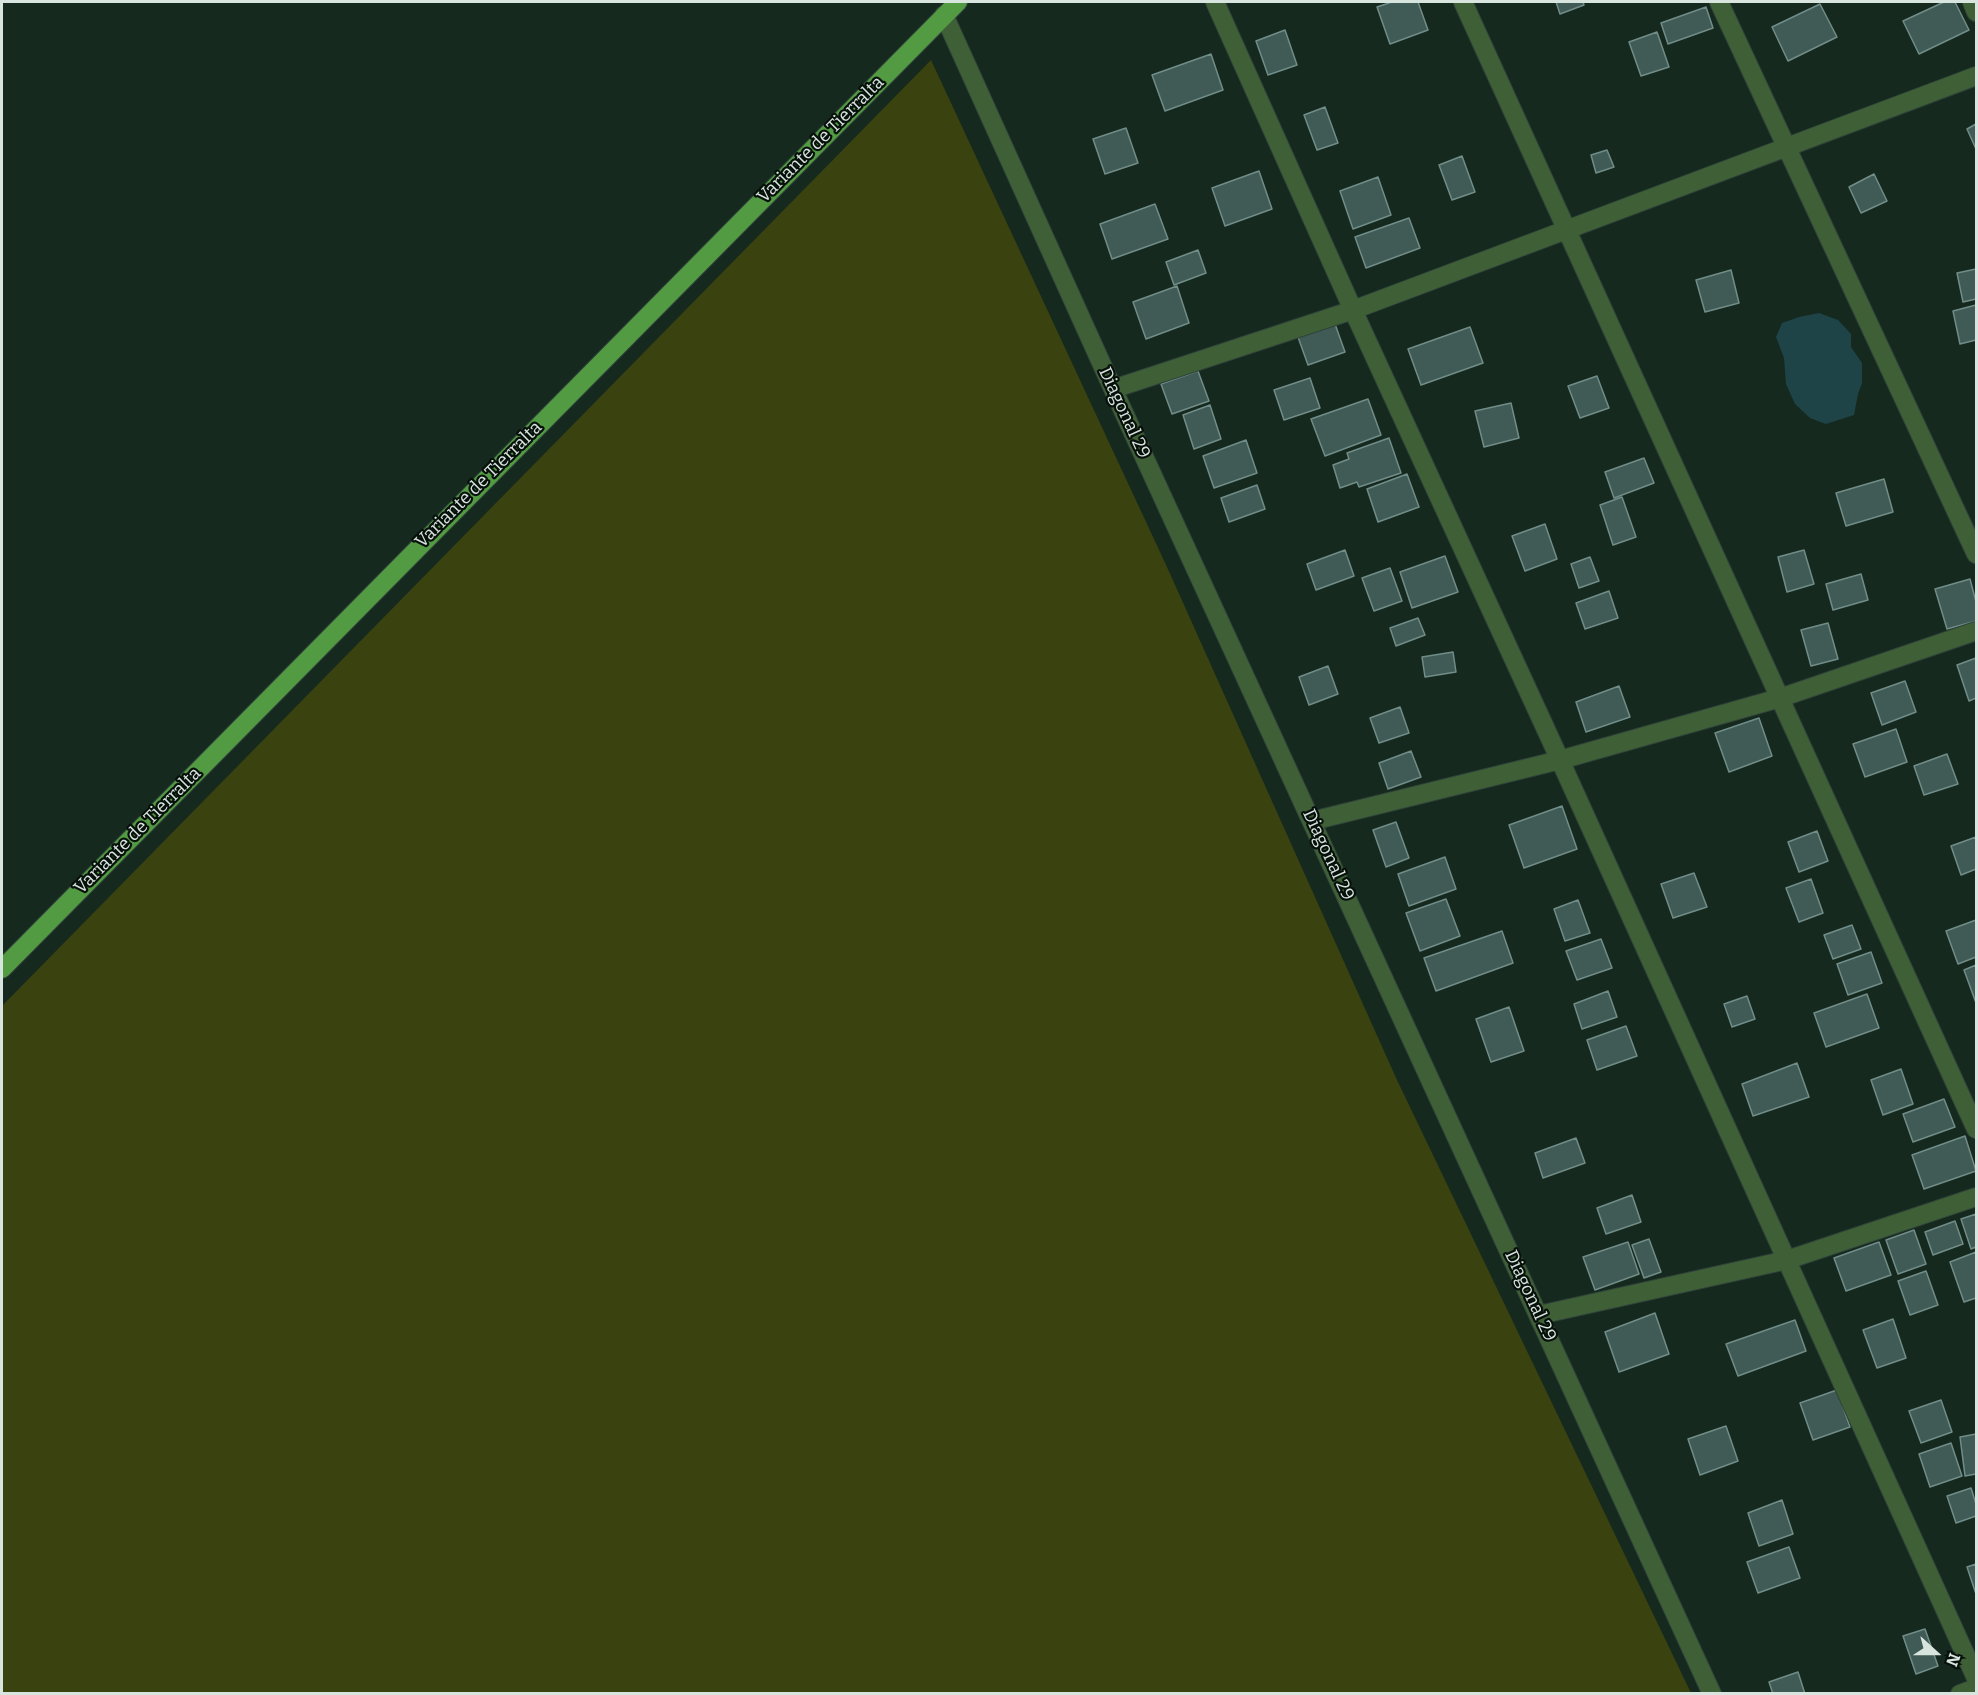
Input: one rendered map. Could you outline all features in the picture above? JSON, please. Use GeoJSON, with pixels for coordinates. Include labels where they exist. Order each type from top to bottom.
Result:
{"type":"FeatureCollection","features":[{"type":"Feature","properties":{"kind":"main road","name":"Variante de Tierralta"},"geometry":{"type":"LineString","coordinates":[[2,969],[958,2]]}},
{"type":"Feature","properties":{"kind":"street"},"geometry":{"type":"LineString","coordinates":[[1215,2],[1353,310],[1977,1678]]}},
{"type":"Feature","properties":{"kind":"street"},"geometry":{"type":"LineString","coordinates":[[1463,2],[1977,1129]]}},
{"type":"Feature","properties":{"kind":"street"},"geometry":{"type":"LineString","coordinates":[[1719,2],[1977,554]]}},
{"type":"Feature","properties":{"kind":"street"},"geometry":{"type":"LineString","coordinates":[[1972,2],[1977,12]]}},
{"type":"Feature","properties":{"kind":"street","name":"Diagonal 29"},"geometry":{"type":"LineString","coordinates":[[944,15],[1113,389],[1712,1694]]}},
{"type":"Feature","properties":{"kind":"street"},"geometry":{"type":"LineString","coordinates":[[1113,389],[1353,310],[1977,76]]}},
{"type":"Feature","properties":{"kind":"street"},"geometry":{"type":"LineString","coordinates":[[1312,821],[1560,760],[1780,698],[1977,631]]}},
{"type":"Feature","properties":{"kind":"street"},"geometry":{"type":"LineString","coordinates":[[1539,1316],[1787,1260],[1977,1197]]}},
{"type":"Feature","properties":{"kind":"street"},"geometry":{"type":"LineString","coordinates":[[1960,1694],[1977,1688]]}},
{"type":"Feature","properties":{"kind":"green space"},"geometry":{"type":"Polygon","coordinates":[[[931,60],[1167,567],[1397,1080],[1691,1693],[2,1693],[2,1006],[931,60]]]}},
{"type":"Feature","properties":{"kind":"water"},"geometry":{"type":"Polygon","coordinates":[[[1819,313],[1838,320],[1851,334],[1851,347],[1862,363],[1862,383],[1854,415],[1826,424],[1810,418],[1795,404],[1786,384],[1784,358],[1776,337],[1782,323],[1819,313]]]}},
{"type":"Feature","properties":{"kind":"building"},"geometry":{"type":"Polygon","coordinates":[[[1392,2],[1418,2],[1428,30],[1390,44],[1377,7],[1392,2]]]}},
{"type":"Feature","properties":{"kind":"building"},"geometry":{"type":"Polygon","coordinates":[[[1556,2],[1583,2],[1584,5],[1560,14],[1556,2]]]}},
{"type":"Feature","properties":{"kind":"building"},"geometry":{"type":"Polygon","coordinates":[[[1944,2],[1955,2],[1969,30],[1919,54],[1903,21],[1944,2]]]}},
{"type":"Feature","properties":{"kind":"building"},"geometry":{"type":"Polygon","coordinates":[[[1820,4],[1837,37],[1788,61],[1772,27],[1820,4]]]}},
{"type":"Feature","properties":{"kind":"building"},"geometry":{"type":"Polygon","coordinates":[[[1706,7],[1713,28],[1668,44],[1661,23],[1706,7]]]}},
{"type":"Feature","properties":{"kind":"building"},"geometry":{"type":"Polygon","coordinates":[[[1285,30],[1297,65],[1268,75],[1256,41],[1285,30]]]}},
{"type":"Feature","properties":{"kind":"building"},"geometry":{"type":"Polygon","coordinates":[[[1657,32],[1669,67],[1641,76],[1629,42],[1657,32]]]}},
{"type":"Feature","properties":{"kind":"building"},"geometry":{"type":"Polygon","coordinates":[[[1211,54],[1223,90],[1165,111],[1152,75],[1211,54]]]}},
{"type":"Feature","properties":{"kind":"building"},"geometry":{"type":"Polygon","coordinates":[[[1325,107],[1338,143],[1317,150],[1304,115],[1325,107]]]}},
{"type":"Feature","properties":{"kind":"building"},"geometry":{"type":"Polygon","coordinates":[[[1976,124],[1976,149],[1967,129],[1976,124]]]}},
{"type":"Feature","properties":{"kind":"building"},"geometry":{"type":"Polygon","coordinates":[[[1126,128],[1138,163],[1105,174],[1093,139],[1126,128]]]}},
{"type":"Feature","properties":{"kind":"building"},"geometry":{"type":"Polygon","coordinates":[[[1607,150],[1614,167],[1596,173],[1591,155],[1607,150]]]}},
{"type":"Feature","properties":{"kind":"building"},"geometry":{"type":"Polygon","coordinates":[[[1462,156],[1475,192],[1452,200],[1439,165],[1462,156]]]}},
{"type":"Feature","properties":{"kind":"building"},"geometry":{"type":"Polygon","coordinates":[[[1259,171],[1272,209],[1225,226],[1212,188],[1259,171]]]}},
{"type":"Feature","properties":{"kind":"building"},"geometry":{"type":"Polygon","coordinates":[[[1874,174],[1887,201],[1861,213],[1849,187],[1874,174]]]}},
{"type":"Feature","properties":{"kind":"building"},"geometry":{"type":"Polygon","coordinates":[[[1378,177],[1391,215],[1353,229],[1340,191],[1378,177]]]}},
{"type":"Feature","properties":{"kind":"building"},"geometry":{"type":"Polygon","coordinates":[[[1155,204],[1168,239],[1112,259],[1100,224],[1155,204]]]}},
{"type":"Feature","properties":{"kind":"building"},"geometry":{"type":"Polygon","coordinates":[[[1409,218],[1420,248],[1366,268],[1355,237],[1409,218]]]}},
{"type":"Feature","properties":{"kind":"building"},"geometry":{"type":"Polygon","coordinates":[[[1198,250],[1206,273],[1174,285],[1166,262],[1198,250]]]}},
{"type":"Feature","properties":{"kind":"building"},"geometry":{"type":"Polygon","coordinates":[[[1976,269],[1976,299],[1963,302],[1957,273],[1976,269]]]}},
{"type":"Feature","properties":{"kind":"building"},"geometry":{"type":"Polygon","coordinates":[[[1731,270],[1739,303],[1705,312],[1696,280],[1731,270]]]}},
{"type":"Feature","properties":{"kind":"building"},"geometry":{"type":"Polygon","coordinates":[[[1177,286],[1189,323],[1146,339],[1133,302],[1177,286]]]}},
{"type":"Feature","properties":{"kind":"building"},"geometry":{"type":"Polygon","coordinates":[[[1976,305],[1976,340],[1960,344],[1953,311],[1976,305]]]}},
{"type":"Feature","properties":{"kind":"building"},"geometry":{"type":"Polygon","coordinates":[[[1335,324],[1345,352],[1308,365],[1298,337],[1335,324]]]}},
{"type":"Feature","properties":{"kind":"building"},"geometry":{"type":"Polygon","coordinates":[[[1470,327],[1483,363],[1421,385],[1408,349],[1470,327]]]}},
{"type":"Feature","properties":{"kind":"building"},"geometry":{"type":"Polygon","coordinates":[[[1198,371],[1209,401],[1172,414],[1161,384],[1198,371]]]}},
{"type":"Feature","properties":{"kind":"building"},"geometry":{"type":"Polygon","coordinates":[[[1597,376],[1609,408],[1580,418],[1568,386],[1597,376]]]}},
{"type":"Feature","properties":{"kind":"building"},"geometry":{"type":"Polygon","coordinates":[[[1310,378],[1320,408],[1284,420],[1274,390],[1310,378]]]}},
{"type":"Feature","properties":{"kind":"building"},"geometry":{"type":"Polygon","coordinates":[[[1368,399],[1381,435],[1325,456],[1311,419],[1368,399]]]}},
{"type":"Feature","properties":{"kind":"building"},"geometry":{"type":"Polygon","coordinates":[[[1511,403],[1519,438],[1484,447],[1475,411],[1511,403]]]}},
{"type":"Feature","properties":{"kind":"building"},"geometry":{"type":"Polygon","coordinates":[[[1210,405],[1221,439],[1194,449],[1183,415],[1210,405]]]}},
{"type":"Feature","properties":{"kind":"building"},"geometry":{"type":"Polygon","coordinates":[[[1389,438],[1401,473],[1359,487],[1357,482],[1340,488],[1333,465],[1349,459],[1347,453],[1389,438]]]}},
{"type":"Feature","properties":{"kind":"building"},"geometry":{"type":"Polygon","coordinates":[[[1246,440],[1257,473],[1214,488],[1203,456],[1246,440]]]}},
{"type":"Feature","properties":{"kind":"building"},"geometry":{"type":"Polygon","coordinates":[[[1644,458],[1654,483],[1614,498],[1605,472],[1644,458]]]}},
{"type":"Feature","properties":{"kind":"building"},"geometry":{"type":"Polygon","coordinates":[[[1407,474],[1419,507],[1378,522],[1367,489],[1407,474]]]}},
{"type":"Feature","properties":{"kind":"building"},"geometry":{"type":"Polygon","coordinates":[[[1884,479],[1893,512],[1846,526],[1836,493],[1884,479]]]}},
{"type":"Feature","properties":{"kind":"building"},"geometry":{"type":"Polygon","coordinates":[[[1257,485],[1265,509],[1229,522],[1221,498],[1257,485]]]}},
{"type":"Feature","properties":{"kind":"building"},"geometry":{"type":"Polygon","coordinates":[[[1622,497],[1636,537],[1613,545],[1600,505],[1622,497]]]}},
{"type":"Feature","properties":{"kind":"building"},"geometry":{"type":"Polygon","coordinates":[[[1545,524],[1557,559],[1525,571],[1512,536],[1545,524]]]}},
{"type":"Feature","properties":{"kind":"building"},"geometry":{"type":"Polygon","coordinates":[[[1345,550],[1354,576],[1316,590],[1307,564],[1345,550]]]}},
{"type":"Feature","properties":{"kind":"building"},"geometry":{"type":"Polygon","coordinates":[[[1804,550],[1814,584],[1787,592],[1778,557],[1804,550]]]}},
{"type":"Feature","properties":{"kind":"building"},"geometry":{"type":"Polygon","coordinates":[[[1445,556],[1458,592],[1412,608],[1400,572],[1445,556]]]}},
{"type":"Feature","properties":{"kind":"building"},"geometry":{"type":"Polygon","coordinates":[[[1590,557],[1599,581],[1579,588],[1571,564],[1590,557]]]}},
{"type":"Feature","properties":{"kind":"building"},"geometry":{"type":"Polygon","coordinates":[[[1390,568],[1402,601],[1374,611],[1362,578],[1390,568]]]}},
{"type":"Feature","properties":{"kind":"building"},"geometry":{"type":"Polygon","coordinates":[[[1861,574],[1868,600],[1833,610],[1826,584],[1861,574]]]}},
{"type":"Feature","properties":{"kind":"building"},"geometry":{"type":"Polygon","coordinates":[[[1970,579],[1976,602],[1976,621],[1947,629],[1935,589],[1970,579]]]}},
{"type":"Feature","properties":{"kind":"building"},"geometry":{"type":"Polygon","coordinates":[[[1609,591],[1618,618],[1585,629],[1576,603],[1609,591]]]}},
{"type":"Feature","properties":{"kind":"building"},"geometry":{"type":"Polygon","coordinates":[[[1418,618],[1425,635],[1396,646],[1390,628],[1418,618]]]}},
{"type":"Feature","properties":{"kind":"building"},"geometry":{"type":"Polygon","coordinates":[[[1828,623],[1838,659],[1811,666],[1801,630],[1828,623]]]}},
{"type":"Feature","properties":{"kind":"building"},"geometry":{"type":"Polygon","coordinates":[[[1453,652],[1456,672],[1425,677],[1422,657],[1453,652]]]}},
{"type":"Feature","properties":{"kind":"building"},"geometry":{"type":"Polygon","coordinates":[[[1976,658],[1976,698],[1969,701],[1957,665],[1976,658]]]}},
{"type":"Feature","properties":{"kind":"building"},"geometry":{"type":"Polygon","coordinates":[[[1328,666],[1338,694],[1309,705],[1299,677],[1328,666]]]}},
{"type":"Feature","properties":{"kind":"building"},"geometry":{"type":"Polygon","coordinates":[[[1905,681],[1916,712],[1882,725],[1871,693],[1905,681]]]}},
{"type":"Feature","properties":{"kind":"building"},"geometry":{"type":"Polygon","coordinates":[[[1619,686],[1630,717],[1586,732],[1576,702],[1619,686]]]}},
{"type":"Feature","properties":{"kind":"building"},"geometry":{"type":"Polygon","coordinates":[[[1400,707],[1409,733],[1379,743],[1370,718],[1400,707]]]}},
{"type":"Feature","properties":{"kind":"building"},"geometry":{"type":"Polygon","coordinates":[[[1759,718],[1772,756],[1729,772],[1715,733],[1759,718]]]}},
{"type":"Feature","properties":{"kind":"building"},"geometry":{"type":"Polygon","coordinates":[[[1896,729],[1907,762],[1865,777],[1853,744],[1896,729]]]}},
{"type":"Feature","properties":{"kind":"building"},"geometry":{"type":"Polygon","coordinates":[[[1411,751],[1421,777],[1388,789],[1379,763],[1411,751]]]}},
{"type":"Feature","properties":{"kind":"building"},"geometry":{"type":"Polygon","coordinates":[[[1947,754],[1958,784],[1924,795],[1914,766],[1947,754]]]}},
{"type":"Feature","properties":{"kind":"building"},"geometry":{"type":"Polygon","coordinates":[[[1562,806],[1577,849],[1524,868],[1509,825],[1562,806]]]}},
{"type":"Feature","properties":{"kind":"building"},"geometry":{"type":"Polygon","coordinates":[[[1396,822],[1409,858],[1386,867],[1373,830],[1396,822]]]}},
{"type":"Feature","properties":{"kind":"building"},"geometry":{"type":"Polygon","coordinates":[[[1817,831],[1828,861],[1799,872],[1788,842],[1817,831]]]}},
{"type":"Feature","properties":{"kind":"building"},"geometry":{"type":"Polygon","coordinates":[[[1976,837],[1976,869],[1961,875],[1951,846],[1976,837]]]}},
{"type":"Feature","properties":{"kind":"building"},"geometry":{"type":"Polygon","coordinates":[[[1445,857],[1456,889],[1409,906],[1398,874],[1445,857]]]}},
{"type":"Feature","properties":{"kind":"building"},"geometry":{"type":"Polygon","coordinates":[[[1694,873],[1707,907],[1673,918],[1661,884],[1694,873]]]}},
{"type":"Feature","properties":{"kind":"building"},"geometry":{"type":"Polygon","coordinates":[[[1811,879],[1823,913],[1799,922],[1786,888],[1811,879]]]}},
{"type":"Feature","properties":{"kind":"building"},"geometry":{"type":"Polygon","coordinates":[[[1446,899],[1460,936],[1420,951],[1406,913],[1446,899]]]}},
{"type":"Feature","properties":{"kind":"building"},"geometry":{"type":"Polygon","coordinates":[[[1578,900],[1590,933],[1565,941],[1554,909],[1578,900]]]}},
{"type":"Feature","properties":{"kind":"building"},"geometry":{"type":"Polygon","coordinates":[[[1976,920],[1976,957],[1958,964],[1946,931],[1976,920]]]}},
{"type":"Feature","properties":{"kind":"building"},"geometry":{"type":"Polygon","coordinates":[[[1852,925],[1861,949],[1833,959],[1824,935],[1852,925]]]}},
{"type":"Feature","properties":{"kind":"building"},"geometry":{"type":"Polygon","coordinates":[[[1502,931],[1513,963],[1436,991],[1424,958],[1502,931]]]}},
{"type":"Feature","properties":{"kind":"building"},"geometry":{"type":"Polygon","coordinates":[[[1601,939],[1612,968],[1577,980],[1566,951],[1601,939]]]}},
{"type":"Feature","properties":{"kind":"building"},"geometry":{"type":"Polygon","coordinates":[[[1871,952],[1882,983],[1848,995],[1837,964],[1871,952]]]}},
{"type":"Feature","properties":{"kind":"building"},"geometry":{"type":"Polygon","coordinates":[[[1976,965],[1976,1003],[1964,970],[1976,965]]]}},
{"type":"Feature","properties":{"kind":"building"},"geometry":{"type":"Polygon","coordinates":[[[1608,991],[1617,1017],[1582,1029],[1574,1004],[1608,991]]]}},
{"type":"Feature","properties":{"kind":"building"},"geometry":{"type":"Polygon","coordinates":[[[1867,994],[1879,1028],[1826,1047],[1814,1013],[1867,994]]]}},
{"type":"Feature","properties":{"kind":"building"},"geometry":{"type":"Polygon","coordinates":[[[1747,996],[1755,1019],[1732,1027],[1724,1004],[1747,996]]]}},
{"type":"Feature","properties":{"kind":"building"},"geometry":{"type":"Polygon","coordinates":[[[1509,1007],[1524,1051],[1491,1062],[1476,1019],[1509,1007]]]}},
{"type":"Feature","properties":{"kind":"building"},"geometry":{"type":"Polygon","coordinates":[[[1626,1026],[1637,1056],[1597,1070],[1587,1040],[1626,1026]]]}},
{"type":"Feature","properties":{"kind":"building"},"geometry":{"type":"Polygon","coordinates":[[[1797,1063],[1809,1097],[1753,1116],[1742,1084],[1797,1063]]]}},
{"type":"Feature","properties":{"kind":"building"},"geometry":{"type":"Polygon","coordinates":[[[1901,1069],[1913,1104],[1883,1115],[1871,1080],[1901,1069]]]}},
{"type":"Feature","properties":{"kind":"building"},"geometry":{"type":"Polygon","coordinates":[[[1944,1099],[1955,1127],[1913,1142],[1903,1114],[1944,1099]]]}},
{"type":"Feature","properties":{"kind":"building"},"geometry":{"type":"Polygon","coordinates":[[[1965,1136],[1976,1171],[1924,1189],[1912,1155],[1965,1136]]]}},
{"type":"Feature","properties":{"kind":"building"},"geometry":{"type":"Polygon","coordinates":[[[1576,1138],[1585,1163],[1543,1178],[1535,1153],[1576,1138]]]}},
{"type":"Feature","properties":{"kind":"building"},"geometry":{"type":"Polygon","coordinates":[[[1632,1195],[1641,1222],[1606,1234],[1597,1208],[1632,1195]]]}},
{"type":"Feature","properties":{"kind":"building"},"geometry":{"type":"Polygon","coordinates":[[[1976,1214],[1976,1247],[1971,1249],[1961,1219],[1976,1214]]]}},
{"type":"Feature","properties":{"kind":"building"},"geometry":{"type":"Polygon","coordinates":[[[1955,1221],[1963,1244],[1933,1255],[1925,1232],[1955,1221]]]}},
{"type":"Feature","properties":{"kind":"building"},"geometry":{"type":"Polygon","coordinates":[[[1914,1230],[1926,1264],[1898,1274],[1886,1240],[1914,1230]]]}},
{"type":"Feature","properties":{"kind":"building"},"geometry":{"type":"Polygon","coordinates":[[[1649,1239],[1661,1272],[1644,1278],[1632,1245],[1649,1239]]]}},
{"type":"Feature","properties":{"kind":"building"},"geometry":{"type":"Polygon","coordinates":[[[1628,1242],[1639,1274],[1595,1290],[1583,1257],[1628,1242]]]}},
{"type":"Feature","properties":{"kind":"building"},"geometry":{"type":"Polygon","coordinates":[[[1879,1242],[1891,1275],[1846,1291],[1834,1258],[1879,1242]]]}},
{"type":"Feature","properties":{"kind":"building"},"geometry":{"type":"Polygon","coordinates":[[[1976,1252],[1976,1298],[1964,1302],[1950,1262],[1976,1252]]]}},
{"type":"Feature","properties":{"kind":"building"},"geometry":{"type":"Polygon","coordinates":[[[1926,1271],[1938,1305],[1910,1315],[1898,1281],[1926,1271]]]}},
{"type":"Feature","properties":{"kind":"building"},"geometry":{"type":"Polygon","coordinates":[[[1655,1313],[1669,1354],[1619,1372],[1605,1332],[1655,1313]]]}},
{"type":"Feature","properties":{"kind":"building"},"geometry":{"type":"Polygon","coordinates":[[[1893,1319],[1906,1358],[1877,1368],[1863,1330],[1893,1319]]]}},
{"type":"Feature","properties":{"kind":"building"},"geometry":{"type":"Polygon","coordinates":[[[1795,1320],[1806,1351],[1738,1376],[1726,1344],[1795,1320]]]}},
{"type":"Feature","properties":{"kind":"building"},"geometry":{"type":"Polygon","coordinates":[[[1837,1390],[1850,1427],[1813,1440],[1800,1403],[1837,1390]]]}},
{"type":"Feature","properties":{"kind":"building"},"geometry":{"type":"Polygon","coordinates":[[[1941,1400],[1952,1432],[1921,1443],[1909,1411],[1941,1400]]]}},
{"type":"Feature","properties":{"kind":"building"},"geometry":{"type":"Polygon","coordinates":[[[1726,1426],[1738,1461],[1700,1475],[1688,1439],[1726,1426]]]}},
{"type":"Feature","properties":{"kind":"building"},"geometry":{"type":"Polygon","coordinates":[[[1976,1434],[1976,1474],[1965,1476],[1960,1437],[1976,1434]]]}},
{"type":"Feature","properties":{"kind":"building"},"geometry":{"type":"Polygon","coordinates":[[[1951,1443],[1962,1476],[1930,1487],[1919,1454],[1951,1443]]]}},
{"type":"Feature","properties":{"kind":"building"},"geometry":{"type":"Polygon","coordinates":[[[1971,1488],[1976,1504],[1976,1516],[1956,1523],[1947,1496],[1971,1488]]]}},
{"type":"Feature","properties":{"kind":"building"},"geometry":{"type":"Polygon","coordinates":[[[1782,1500],[1793,1534],[1759,1546],[1748,1513],[1782,1500]]]}},
{"type":"Feature","properties":{"kind":"building"},"geometry":{"type":"Polygon","coordinates":[[[1789,1547],[1800,1578],[1758,1593],[1747,1562],[1789,1547]]]}},
{"type":"Feature","properties":{"kind":"building"},"geometry":{"type":"Polygon","coordinates":[[[1976,1564],[1976,1594],[1967,1567],[1976,1564]]]}},
{"type":"Feature","properties":{"kind":"building"},"geometry":{"type":"Polygon","coordinates":[[[1925,1629],[1938,1666],[1916,1674],[1903,1636],[1925,1629]]]}},
{"type":"Feature","properties":{"kind":"building"},"geometry":{"type":"Polygon","coordinates":[[[1798,1672],[1805,1694],[1773,1694],[1769,1682],[1798,1672]]]}}]}
